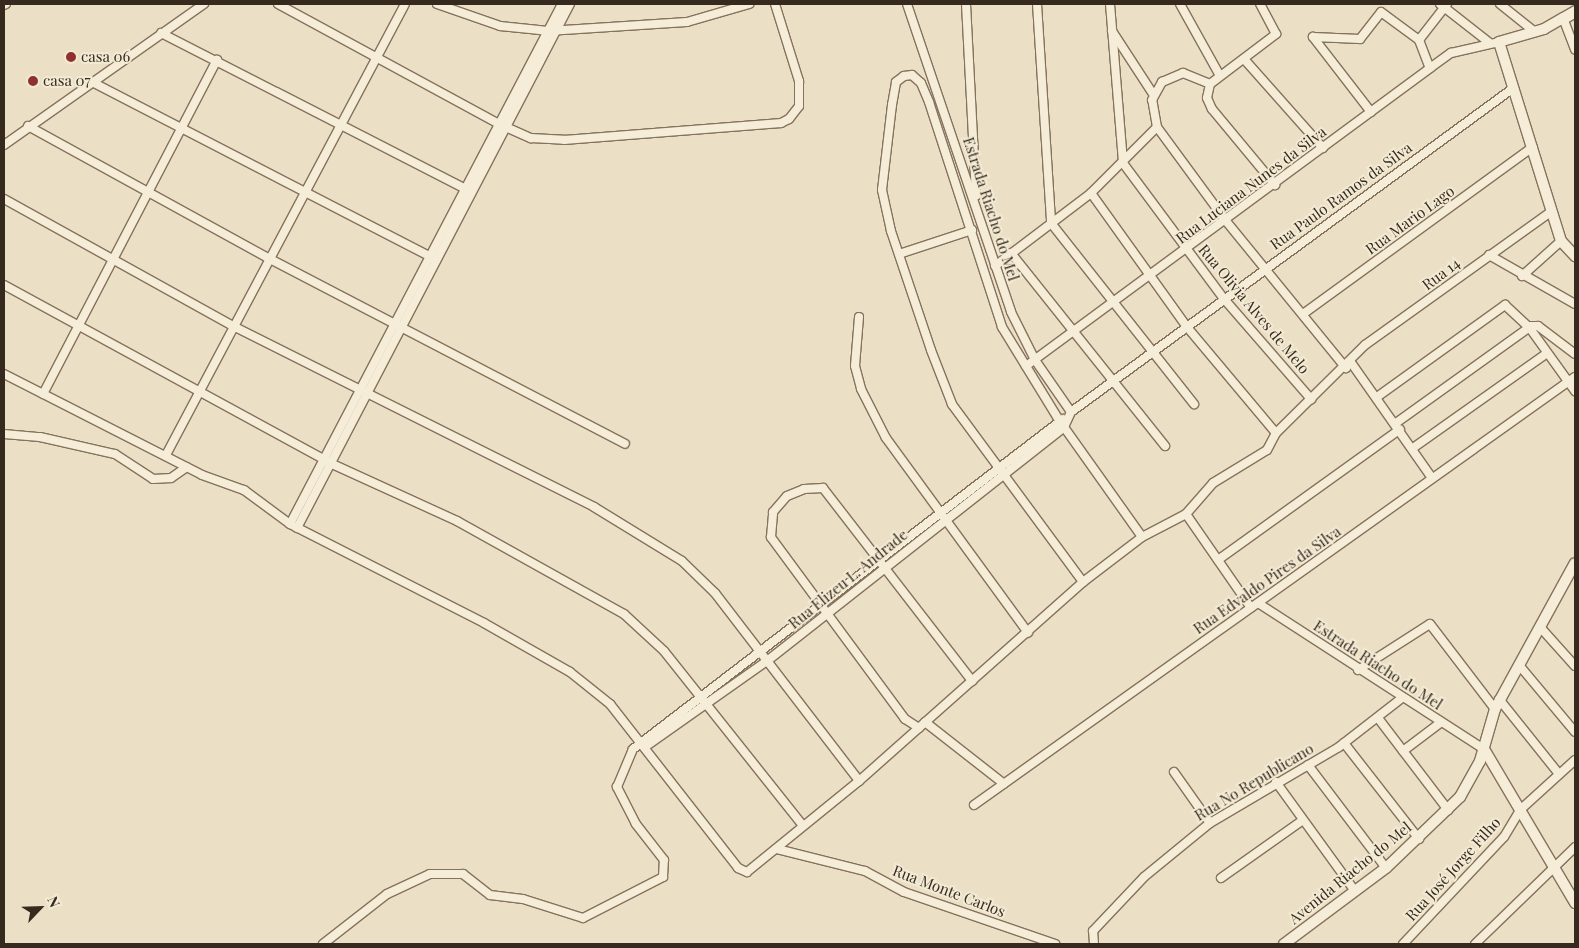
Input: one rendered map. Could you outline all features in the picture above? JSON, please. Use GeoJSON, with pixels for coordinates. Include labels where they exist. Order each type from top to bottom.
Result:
{"type":"FeatureCollection","features":[{"type":"Feature","properties":{"kind":"main road"},"geometry":{"type":"LineString","coordinates":[[1563,18],[1575,11]]}},
{"type":"Feature","properties":{"kind":"street"},"geometry":{"type":"LineString","coordinates":[[4,145],[28,126],[204,4]]}},
{"type":"Feature","properties":{"kind":"street"},"geometry":{"type":"LineString","coordinates":[[278,4],[507,128],[531,138],[590,139],[781,123],[794,114],[800,96],[775,4]]}},
{"type":"Feature","properties":{"kind":"street"},"geometry":{"type":"LineString","coordinates":[[166,455],[342,127],[405,4]]}},
{"type":"Feature","properties":{"kind":"street"},"geometry":{"type":"LineString","coordinates":[[437,4],[500,26],[548,31],[687,22],[749,4]]}},
{"type":"Feature","properties":{"kind":"street"},"geometry":{"type":"LineString","coordinates":[[398,323],[439,261],[498,124],[562,4]]}},
{"type":"Feature","properties":{"kind":"street"},"geometry":{"type":"LineString","coordinates":[[293,526],[431,257],[507,128],[570,4]]}},
{"type":"Feature","properties":{"kind":"street","name":"Estrada Riacho do Mel"},"geometry":{"type":"LineString","coordinates":[[907,4],[995,266],[1035,360],[1069,416]]}},
{"type":"Feature","properties":{"kind":"street"},"geometry":{"type":"LineString","coordinates":[[966,4],[976,208]]}},
{"type":"Feature","properties":{"kind":"street"},"geometry":{"type":"LineString","coordinates":[[1037,4],[1051,223],[1111,303],[1194,404]]}},
{"type":"Feature","properties":{"kind":"street"},"geometry":{"type":"LineString","coordinates":[[1110,4],[1123,163]]}},
{"type":"Feature","properties":{"kind":"street"},"geometry":{"type":"LineString","coordinates":[[1180,4],[1220,76]]}},
{"type":"Feature","properties":{"kind":"street"},"geometry":{"type":"LineString","coordinates":[[1260,4],[1276,34],[1210,84],[1207,98],[1212,109],[1276,185]]}},
{"type":"Feature","properties":{"kind":"street"},"geometry":{"type":"LineString","coordinates":[[1500,4],[1535,32]]}},
{"type":"Feature","properties":{"kind":"street"},"geometry":{"type":"LineString","coordinates":[[1419,40],[1444,5],[1494,43],[1533,147],[1561,241],[1575,256]]}},
{"type":"Feature","properties":{"kind":"street"},"geometry":{"type":"LineString","coordinates":[[1371,112],[1313,37],[1360,39],[1381,12],[1419,40],[1430,68]]}},
{"type":"Feature","properties":{"kind":"street"},"geometry":{"type":"LineString","coordinates":[[1494,43],[1535,32],[1563,18],[1575,50]]}},
{"type":"Feature","properties":{"kind":"street"},"geometry":{"type":"LineString","coordinates":[[1112,30],[1153,94],[1157,128],[1264,269],[1378,397],[1432,478]]}},
{"type":"Feature","properties":{"kind":"street"},"geometry":{"type":"LineString","coordinates":[[160,33],[217,60],[342,127],[470,191]]}},
{"type":"Feature","properties":{"kind":"street","name":"Rua Luciana Nunes da Silva"},"geometry":{"type":"LineString","coordinates":[[1026,366],[1276,185],[1451,53],[1494,43]]}},
{"type":"Feature","properties":{"kind":"street"},"geometry":{"type":"LineString","coordinates":[[1244,59],[1323,148]]}},
{"type":"Feature","properties":{"kind":"street"},"geometry":{"type":"LineString","coordinates":[[43,394],[217,60]]}},
{"type":"Feature","properties":{"kind":"street"},"geometry":{"type":"LineString","coordinates":[[1153,94],[1162,82],[1183,73],[1210,84]]}},
{"type":"Feature","properties":{"kind":"street"},"geometry":{"type":"LineString","coordinates":[[1083,582],[946,393],[898,254],[882,190],[896,82],[904,76],[912,75],[921,83],[972,230],[1002,327],[1058,420],[1142,537]]}},
{"type":"Feature","properties":{"kind":"street"},"geometry":{"type":"LineString","coordinates":[[92,82],[181,126],[305,194],[439,261]]}},
{"type":"Feature","properties":{"kind":"street","name":"Rua Paulo Ramos da Silva"},"geometry":{"type":"LineString","coordinates":[[1069,416],[1151,352],[1512,89]]}},
{"type":"Feature","properties":{"kind":"street"},"geometry":{"type":"LineString","coordinates":[[28,126],[270,259],[398,323],[625,444]]}},
{"type":"Feature","properties":{"kind":"street"},"geometry":{"type":"LineString","coordinates":[[995,266],[1091,193],[1157,128]]}},
{"type":"Feature","properties":{"kind":"street","name":"Rua Mario Lago"},"geometry":{"type":"LineString","coordinates":[[1303,314],[1533,147]]}},
{"type":"Feature","properties":{"kind":"street","name":"Rua Olivia Alves de Melo"},"geometry":{"type":"LineString","coordinates":[[1123,163],[1224,299],[1311,399]]}},
{"type":"Feature","properties":{"kind":"street"},"geometry":{"type":"LineString","coordinates":[[1091,193],[1187,327],[1276,433]]}},
{"type":"Feature","properties":{"kind":"street"},"geometry":{"type":"LineString","coordinates":[[4,199],[114,257],[235,327],[594,507],[682,561],[715,593],[859,781]]}},
{"type":"Feature","properties":{"kind":"street","name":"Rua 14"},"geometry":{"type":"LineString","coordinates":[[1186,514],[1213,483],[1266,450],[1276,433],[1348,365],[1365,345],[1552,211]]}},
{"type":"Feature","properties":{"kind":"street"},"geometry":{"type":"LineString","coordinates":[[898,254],[972,230]]}},
{"type":"Feature","properties":{"kind":"street"},"geometry":{"type":"LineString","coordinates":[[1522,276],[1561,241]]}},
{"type":"Feature","properties":{"kind":"street"},"geometry":{"type":"LineString","coordinates":[[1011,254],[1116,380],[1165,446]]}},
{"type":"Feature","properties":{"kind":"street"},"geometry":{"type":"LineString","coordinates":[[1489,255],[1522,276],[1575,304]]}},
{"type":"Feature","properties":{"kind":"street"},"geometry":{"type":"LineString","coordinates":[[4,285],[327,461],[457,522],[624,614],[664,651],[698,697],[803,826]]}},
{"type":"Feature","properties":{"kind":"street"},"geometry":{"type":"LineString","coordinates":[[1378,397],[1501,306],[1511,306],[1529,327],[1547,353],[1572,380],[1575,391]]}},
{"type":"Feature","properties":{"kind":"street"},"geometry":{"type":"LineString","coordinates":[[859,317],[855,366],[861,389],[886,438],[936,512],[1028,633]]}},
{"type":"Feature","properties":{"kind":"street"},"geometry":{"type":"LineString","coordinates":[[1218,560],[1529,327],[1538,326],[1575,354]]}},
{"type":"Feature","properties":{"kind":"street"},"geometry":{"type":"LineString","coordinates":[[1412,448],[1547,353]]}},
{"type":"Feature","properties":{"kind":"street"},"geometry":{"type":"LineString","coordinates":[[4,374],[187,467],[244,490],[293,526],[484,622],[570,672],[610,704],[742,872],[752,870],[859,781],[1028,633],[1083,582],[1142,537],[1186,514],[1251,608]]}},
{"type":"Feature","properties":{"kind":"street","name":"Rua Edvaldo Pires da Silva"},"geometry":{"type":"LineString","coordinates":[[974,805],[1572,380]]}},
{"type":"Feature","properties":{"kind":"street"},"geometry":{"type":"LineString","coordinates":[[1058,420],[1069,416]]}},
{"type":"Feature","properties":{"kind":"street"},"geometry":{"type":"LineString","coordinates":[[1064,427],[1069,416]]}},
{"type":"Feature","properties":{"kind":"street","name":"Rua Elizeu L. Andrade"},"geometry":{"type":"LineString","coordinates":[[643,744],[704,704],[764,657],[821,604],[877,558],[1058,420]]}},
{"type":"Feature","properties":{"kind":"street","name":"Rua Elizeu L. Andrade"},"geometry":{"type":"LineString","coordinates":[[643,744],[698,697],[764,657],[828,613],[942,520],[1064,427]]}},
{"type":"Feature","properties":{"kind":"street"},"geometry":{"type":"LineString","coordinates":[[4,434],[40,437],[115,454],[153,479],[171,478],[187,467]]}},
{"type":"Feature","properties":{"kind":"street"},"geometry":{"type":"LineString","coordinates":[[919,728],[905,719],[771,537],[773,512],[786,496],[804,489],[823,488],[886,567],[972,681]]}},
{"type":"Feature","properties":{"kind":"street","name":"Avenida Riacho do Mel"},"geometry":{"type":"LineString","coordinates":[[1286,944],[1386,868],[1419,839],[1448,810],[1474,776],[1497,704],[1575,563]]}},
{"type":"Feature","properties":{"kind":"street","name":"Estrada Riacho do Mel"},"geometry":{"type":"LineString","coordinates":[[1258,603],[1440,723],[1484,749]]}},
{"type":"Feature","properties":{"kind":"street"},"geometry":{"type":"LineString","coordinates":[[1358,670],[1430,624],[1559,774]]}},
{"type":"Feature","properties":{"kind":"street"},"geometry":{"type":"LineString","coordinates":[[1540,627],[1575,666]]}},
{"type":"Feature","properties":{"kind":"street"},"geometry":{"type":"LineString","coordinates":[[1519,665],[1575,732]]}},
{"type":"Feature","properties":{"kind":"street","name":"Rua No Republicano"},"geometry":{"type":"LineString","coordinates":[[1094,944],[1093,931],[1144,876],[1210,823],[1344,743],[1402,698]]}},
{"type":"Feature","properties":{"kind":"street"},"geometry":{"type":"LineString","coordinates":[[1378,718],[1448,810]]}},
{"type":"Feature","properties":{"kind":"street"},"geometry":{"type":"LineString","coordinates":[[925,722],[1004,784]]}},
{"type":"Feature","properties":{"kind":"street"},"geometry":{"type":"LineString","coordinates":[[1403,751],[1440,723]]}},
{"type":"Feature","properties":{"kind":"street"},"geometry":{"type":"LineString","coordinates":[[1344,743],[1419,839]]}},
{"type":"Feature","properties":{"kind":"street"},"geometry":{"type":"LineString","coordinates":[[323,944],[387,894],[430,874],[463,874],[490,894],[523,898],[583,918],[663,877],[664,860],[636,824],[617,787],[620,771],[643,744]]}},
{"type":"Feature","properties":{"kind":"street"},"geometry":{"type":"LineString","coordinates":[[1484,749],[1575,903]]}},
{"type":"Feature","properties":{"kind":"street","name":"Rua José Jorge Filho"},"geometry":{"type":"LineString","coordinates":[[1403,944],[1504,837],[1520,810],[1574,762]]}},
{"type":"Feature","properties":{"kind":"street"},"geometry":{"type":"LineString","coordinates":[[1308,765],[1386,868]]}},
{"type":"Feature","properties":{"kind":"street"},"geometry":{"type":"LineString","coordinates":[[1174,772],[1210,823]]}},
{"type":"Feature","properties":{"kind":"street"},"geometry":{"type":"LineString","coordinates":[[1276,782],[1356,891]]}},
{"type":"Feature","properties":{"kind":"street"},"geometry":{"type":"LineString","coordinates":[[1221,878],[1304,820]]}},
{"type":"Feature","properties":{"kind":"street"},"geometry":{"type":"LineString","coordinates":[[1475,944],[1575,847]]}},
{"type":"Feature","properties":{"kind":"street","name":"Rua Monte Carlos"},"geometry":{"type":"LineString","coordinates":[[777,848],[865,870],[904,892],[1055,944]]}},
{"type":"Feature","properties":{"kind":"place","name":"casa 06"},"geometry":{"type":"Point","coordinates":[71,57]}},
{"type":"Feature","properties":{"kind":"place","name":"casa 07"},"geometry":{"type":"Point","coordinates":[33,81]}}]}
